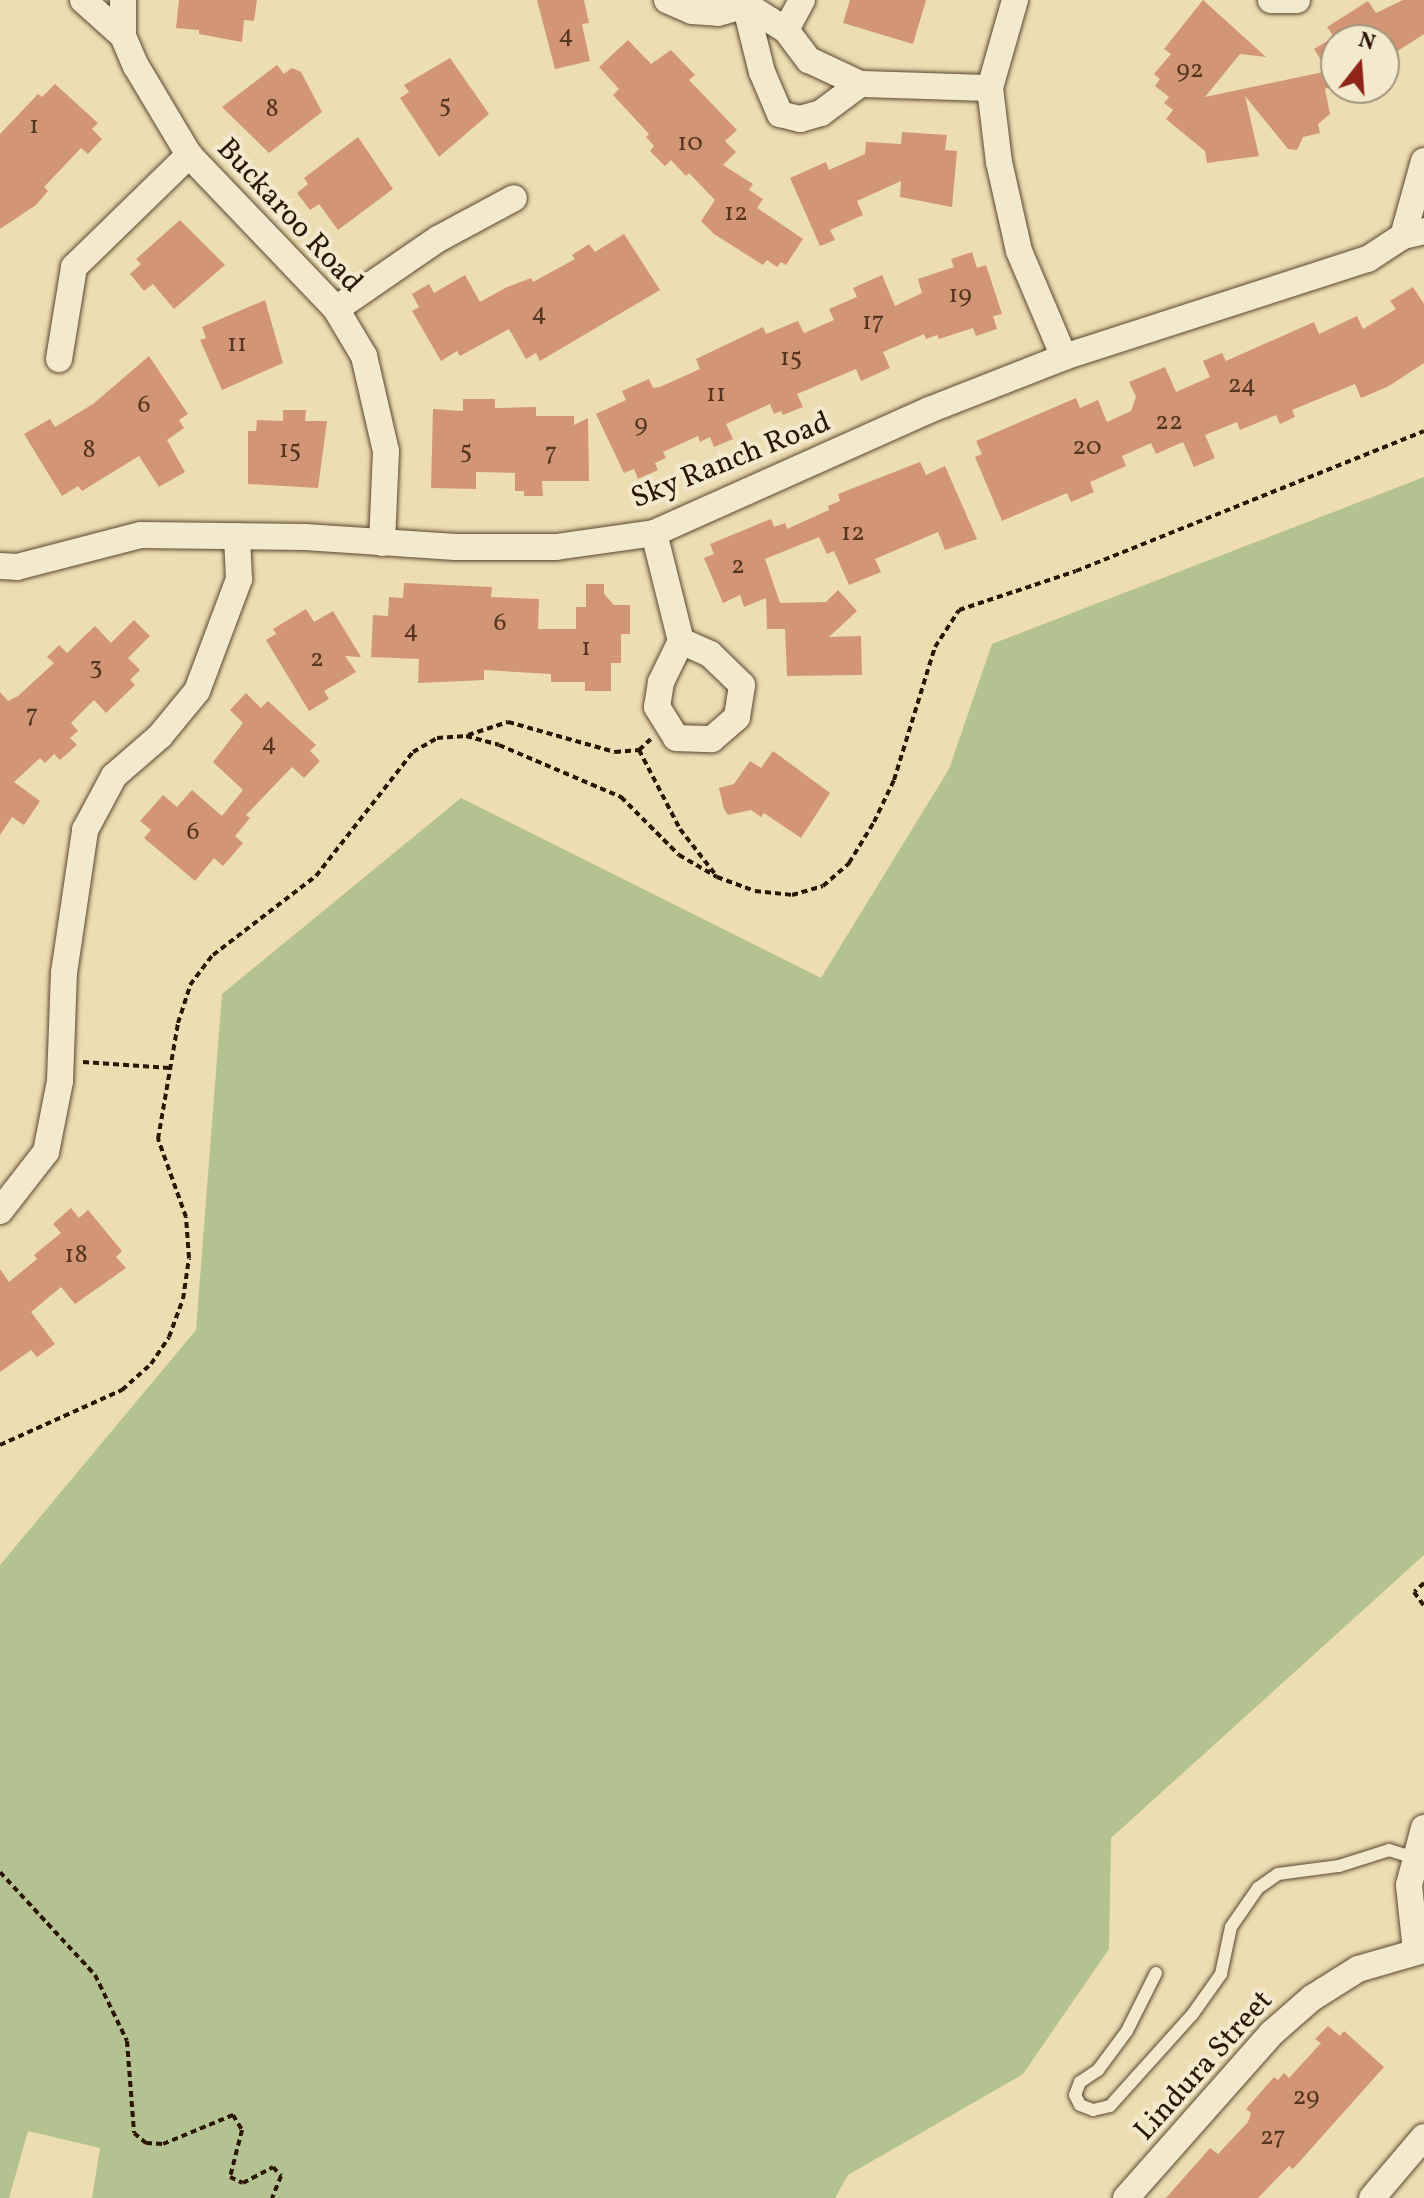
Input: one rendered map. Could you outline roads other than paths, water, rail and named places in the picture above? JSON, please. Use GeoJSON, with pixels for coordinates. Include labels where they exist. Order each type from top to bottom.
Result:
{"type":"FeatureCollection","features":[{"type":"Feature","properties":{"kind":"street","name":"Buckaroo Road"},"geometry":{"type":"LineString","coordinates":[[83,0],[123,36],[155,103],[189,155],[336,309],[364,356],[380,413],[386,451],[382,543]]}},
{"type":"Feature","properties":{"kind":"street","name":"Buckaroo Road"},"geometry":{"type":"LineString","coordinates":[[123,0],[123,36]]}},
{"type":"Feature","properties":{"kind":"street"},"geometry":{"type":"LineString","coordinates":[[667,0],[692,11],[718,13],[745,2]]}},
{"type":"Feature","properties":{"kind":"street"},"geometry":{"type":"LineString","coordinates":[[786,30],[802,0]]}},
{"type":"Feature","properties":{"kind":"street"},"geometry":{"type":"LineString","coordinates":[[1015,0],[990,88],[999,162],[1019,251],[1064,357]]}},
{"type":"Feature","properties":{"kind":"street"},"geometry":{"type":"LineString","coordinates":[[1271,0],[1297,0]]}},
{"type":"Feature","properties":{"kind":"street"},"geometry":{"type":"LineString","coordinates":[[745,2],[786,30],[809,60],[860,84],[990,88]]}},
{"type":"Feature","properties":{"kind":"street"},"geometry":{"type":"LineString","coordinates":[[745,2],[762,72],[780,114],[800,119],[821,113],[860,84]]}},
{"type":"Feature","properties":{"kind":"street"},"geometry":{"type":"LineString","coordinates":[[59,359],[74,267],[189,155]]}},
{"type":"Feature","properties":{"kind":"street","name":"Sky Ranch Road"},"geometry":{"type":"LineString","coordinates":[[0,566],[17,567],[141,535],[556,547],[654,533],[929,410],[1064,357],[1368,259],[1414,233],[1424,161]]}},
{"type":"Feature","properties":{"kind":"street"},"geometry":{"type":"LineString","coordinates":[[336,309],[438,239],[514,198]]}},
{"type":"Feature","properties":{"kind":"street"},"geometry":{"type":"LineString","coordinates":[[654,533],[681,641]]}},
{"type":"Feature","properties":{"kind":"street"},"geometry":{"type":"LineString","coordinates":[[0,1211],[46,1152],[61,1061],[64,973],[85,830],[114,776],[160,736],[197,691],[239,579],[237,536]]}},
{"type":"Feature","properties":{"kind":"street"},"geometry":{"type":"LineString","coordinates":[[1420,1950],[1409,1885],[1424,1828]]}},
{"type":"Feature","properties":{"kind":"street","name":"Lindura Street"},"geometry":{"type":"LineString","coordinates":[[1126,2198],[1272,2033],[1312,1998],[1358,1969],[1420,1950]]}},
{"type":"Feature","properties":{"kind":"street"},"geometry":{"type":"LineString","coordinates":[[1372,2198],[1424,2137]]}},
{"type":"Feature","properties":{"kind":"lane"},"geometry":{"type":"LineString","coordinates":[[1156,1973],[1127,2031],[1098,2070],[1080,2082],[1075,2095],[1080,2105],[1093,2110],[1110,2106],[1192,2015],[1221,1974],[1231,1927],[1258,1888],[1278,1874],[1339,1866],[1389,1850],[1415,1858]]}}]}
